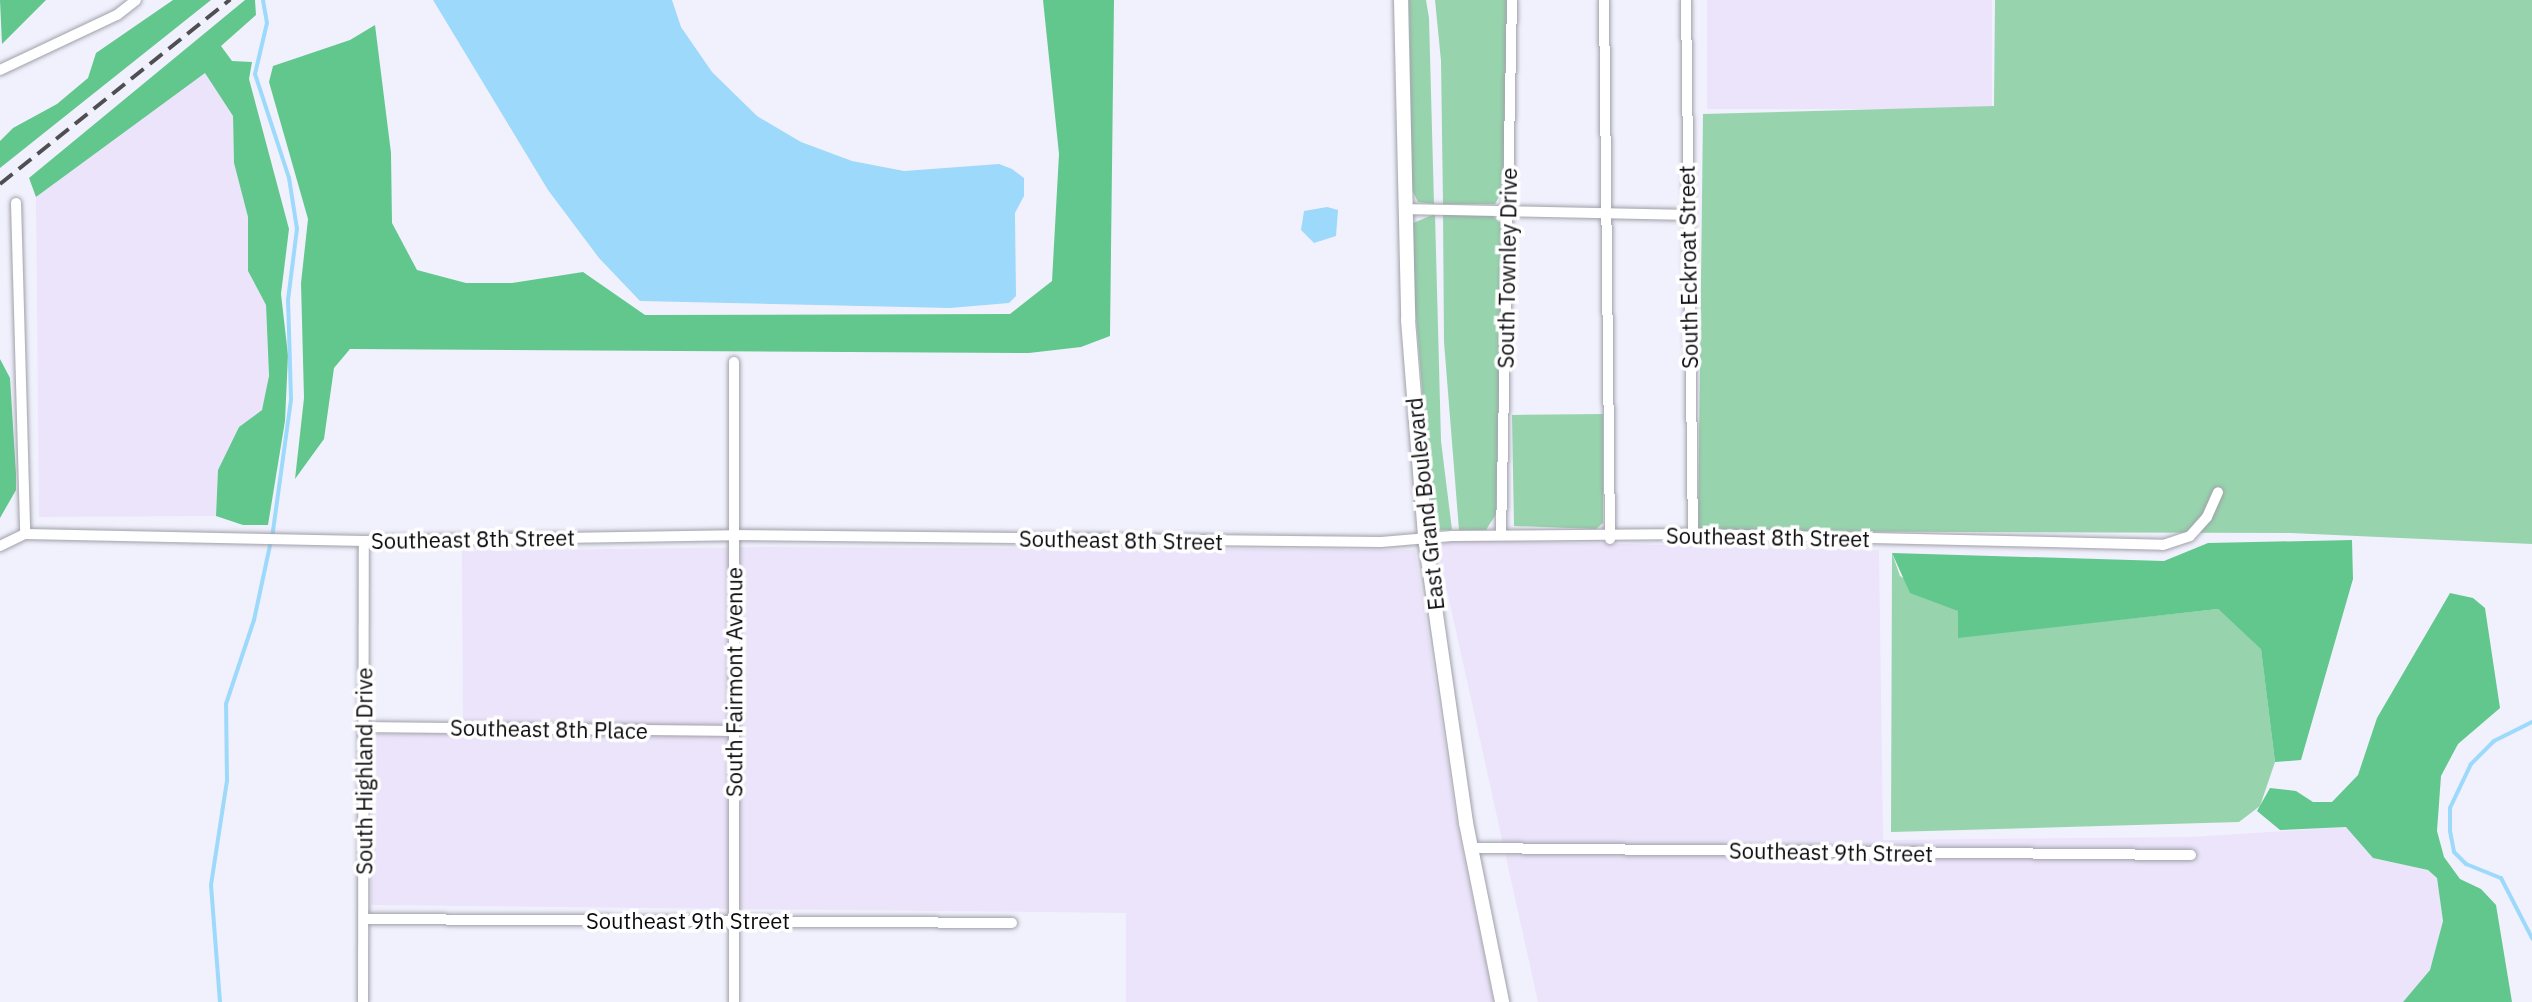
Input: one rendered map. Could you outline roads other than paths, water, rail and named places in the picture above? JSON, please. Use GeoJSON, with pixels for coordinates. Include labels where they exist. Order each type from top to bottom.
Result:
{"type":"FeatureCollection","features":[{"type":"Feature","properties":{"kind":"street"},"geometry":{"type":"LineString","coordinates":[[0,70],[117,15],[136,0]]}},
{"type":"Feature","properties":{"kind":"street","name":"East Grand Boulevard"},"geometry":{"type":"LineString","coordinates":[[1401,0],[1410,357],[1425,538],[1470,848],[1502,1002]]}},
{"type":"Feature","properties":{"kind":"street","name":"South Townley Drive"},"geometry":{"type":"LineString","coordinates":[[1501,535],[1512,0]]}},
{"type":"Feature","properties":{"kind":"street"},"geometry":{"type":"LineString","coordinates":[[1604,0],[1610,539]]}},
{"type":"Feature","properties":{"kind":"street","name":"South Eckroat Street"},"geometry":{"type":"LineString","coordinates":[[1686,0],[1693,534]]}},
{"type":"Feature","properties":{"kind":"street"},"geometry":{"type":"LineString","coordinates":[[16,203],[25,534]]}},
{"type":"Feature","properties":{"kind":"street"},"geometry":{"type":"LineString","coordinates":[[1406,209],[1687,215]]}},
{"type":"Feature","properties":{"kind":"street","name":"South Fairmont Avenue"},"geometry":{"type":"LineString","coordinates":[[734,362],[734,1002]]}},
{"type":"Feature","properties":{"kind":"street","name":"Southeast 8th Street"},"geometry":{"type":"LineString","coordinates":[[0,546],[25,534],[364,541],[733,535],[1381,542],[1501,535],[1610,539],[1693,534],[2163,545],[2190,536],[2207,517],[2218,492]]}},
{"type":"Feature","properties":{"kind":"street","name":"South Highland Drive"},"geometry":{"type":"LineString","coordinates":[[363,1002],[364,541]]}},
{"type":"Feature","properties":{"kind":"street","name":"Southeast 8th Place"},"geometry":{"type":"LineString","coordinates":[[363,727],[735,731]]}},
{"type":"Feature","properties":{"kind":"street","name":"Southeast 9th Street"},"geometry":{"type":"LineString","coordinates":[[1470,848],[2191,855]]}},
{"type":"Feature","properties":{"kind":"street","name":"Southeast 9th Street"},"geometry":{"type":"LineString","coordinates":[[364,919],[1012,923]]}},
{"type":"Feature","properties":{"kind":"water"},"geometry":{"type":"Polygon","coordinates":[[[433,0],[672,0],[681,27],[712,72],[757,116],[801,142],[852,161],[904,171],[999,164],[1012,169],[1024,178],[1024,196],[1015,213],[1016,296],[1009,303],[950,308],[640,301],[599,258],[548,190],[433,0]]]}},
{"type":"Feature","properties":{"kind":"water"},"geometry":{"type":"Polygon","coordinates":[[[1327,207],[1338,210],[1336,236],[1314,243],[1301,230],[1304,211],[1327,207]]]}},
{"type":"Feature","properties":{"kind":"waterway"},"geometry":{"type":"LineString","coordinates":[[220,1002],[211,885],[227,781],[226,704],[254,620],[273,531],[291,399],[288,300],[297,229],[289,178],[255,74],[267,23],[263,0]]}},
{"type":"Feature","properties":{"kind":"waterway"},"geometry":{"type":"LineString","coordinates":[[2532,722],[2494,741],[2471,764],[2450,808],[2454,852],[2466,864],[2501,878],[2532,938]]}},
{"type":"Feature","properties":{"kind":"railway"},"geometry":{"type":"LineString","coordinates":[[0,184],[230,0]]}}]}
